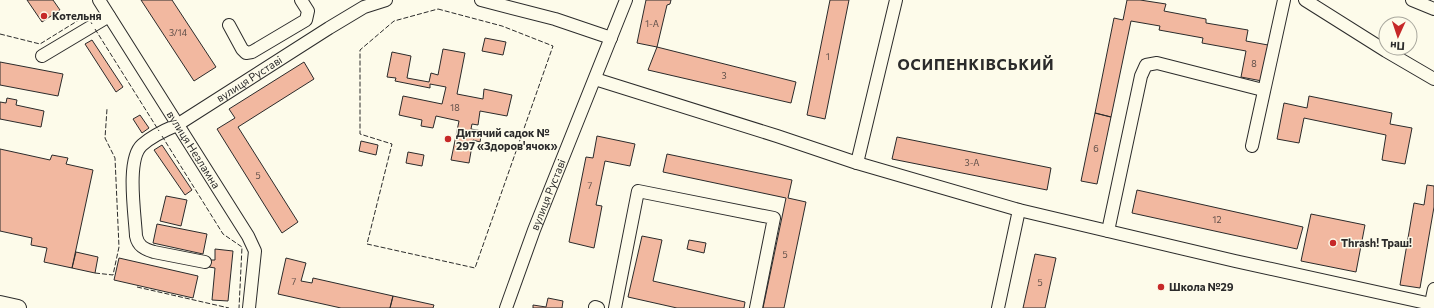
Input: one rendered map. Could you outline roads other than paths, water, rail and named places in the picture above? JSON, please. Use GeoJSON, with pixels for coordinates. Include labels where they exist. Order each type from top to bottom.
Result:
{"type":"FeatureCollection","features":[{"type":"Feature","properties":{"kind":"main road"},"geometry":{"type":"LineString","coordinates":[[0,304],[18,308]]}},
{"type":"Feature","properties":{"kind":"street","name":"вулиця Незламна"},"geometry":{"type":"LineString","coordinates":[[99,0],[248,236],[255,251],[248,308]]}},
{"type":"Feature","properties":{"kind":"street"},"geometry":{"type":"LineString","coordinates":[[229,25],[242,49],[246,53],[252,52],[306,20],[308,10],[301,0]]}},
{"type":"Feature","properties":{"kind":"street","name":"вулиця Руставі"},"geometry":{"type":"LineString","coordinates":[[205,262],[146,250],[140,246],[137,241],[132,171],[134,158],[138,150],[142,145],[160,132],[177,125],[329,28],[364,7],[386,0]]}},
{"type":"Feature","properties":{"kind":"street"},"geometry":{"type":"LineString","coordinates":[[481,0],[555,19],[611,38]]}},
{"type":"Feature","properties":{"kind":"street","name":"вулиця Руставі"},"geometry":{"type":"LineString","coordinates":[[506,308],[534,230],[626,0]]}},
{"type":"Feature","properties":{"kind":"street"},"geometry":{"type":"LineString","coordinates":[[857,163],[896,0]]}},
{"type":"Feature","properties":{"kind":"street"},"geometry":{"type":"LineString","coordinates":[[1252,146],[1263,90],[1284,0]]}},
{"type":"Feature","properties":{"kind":"street"},"geometry":{"type":"LineString","coordinates":[[1305,0],[1434,79]]}},
{"type":"Feature","properties":{"kind":"street"},"geometry":{"type":"LineString","coordinates":[[1412,0],[1434,9]]}},
{"type":"Feature","properties":{"kind":"street"},"geometry":{"type":"LineString","coordinates":[[42,56],[109,16]]}},
{"type":"Feature","properties":{"kind":"street"},"geometry":{"type":"LineString","coordinates":[[1108,231],[1141,76],[1146,65],[1156,63],[1263,90]]}},
{"type":"Feature","properties":{"kind":"street"},"geometry":{"type":"LineString","coordinates":[[595,80],[857,163],[1019,210],[1430,306],[1434,289]]}},
{"type":"Feature","properties":{"kind":"street"},"geometry":{"type":"LineString","coordinates":[[615,308],[638,191],[774,218],[756,308]]}},
{"type":"Feature","properties":{"kind":"street"},"geometry":{"type":"LineString","coordinates":[[998,308],[1019,210]]}},
{"type":"Feature","properties":{"kind":"place","name":"Котельня"},"geometry":{"type":"Point","coordinates":[44,16]}},
{"type":"Feature","properties":{"kind":"place","name":"Дитячий садок № 297 «Здоров'ячок»"},"geometry":{"type":"Point","coordinates":[448,139]}},
{"type":"Feature","properties":{"kind":"place","name":"Thrash! Траш!"},"geometry":{"type":"Point","coordinates":[1333,243]}},
{"type":"Feature","properties":{"kind":"place","name":"Школа №29"},"geometry":{"type":"Point","coordinates":[1161,287]}},
{"type":"Feature","properties":{"kind":"district","name":"ОСИПЕНКІВСЬКИЙ"},"geometry":{"type":"Point","coordinates":[976,65]}}]}
